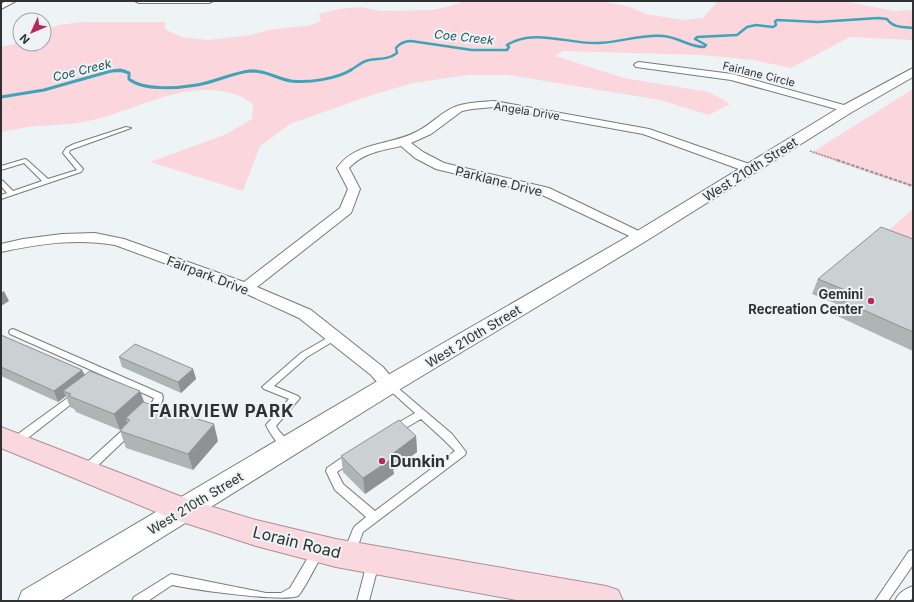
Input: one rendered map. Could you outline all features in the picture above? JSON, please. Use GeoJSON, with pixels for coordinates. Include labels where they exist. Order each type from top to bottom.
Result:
{"type":"FeatureCollection","features":[{"type":"Feature","properties":{"kind":"main road","name":"Lorain Road"},"geometry":{"type":"LineString","coordinates":[[6,441],[86,470],[184,510],[256,533],[348,554],[603,601]]}},
{"type":"Feature","properties":{"kind":"street"},"geometry":{"type":"LineString","coordinates":[[1,7],[12,1]]}},
{"type":"Feature","properties":{"kind":"street"},"geometry":{"type":"LineString","coordinates":[[139,1],[209,1]]}},
{"type":"Feature","properties":{"kind":"street","name":"Fairlane Circle"},"geometry":{"type":"LineString","coordinates":[[639,65],[732,77],[847,109]]}},
{"type":"Feature","properties":{"kind":"street","name":"West 210th Street"},"geometry":{"type":"LineString","coordinates":[[35,601],[288,446],[640,236],[847,109],[913,72]]}},
{"type":"Feature","properties":{"kind":"street","name":"Angela Drive"},"geometry":{"type":"LineString","coordinates":[[246,288],[346,210],[354,189],[343,168],[351,158],[368,150],[404,142],[433,128],[447,115],[458,109],[474,105],[494,104],[646,131],[750,169]]}},
{"type":"Feature","properties":{"kind":"street","name":"Parklane Drive"},"geometry":{"type":"LineString","coordinates":[[404,142],[419,155],[440,166],[544,191],[640,236]]}},
{"type":"Feature","properties":{"kind":"street","name":"Fairpark Drive"},"geometry":{"type":"LineString","coordinates":[[1,248],[23,243],[62,238],[101,238],[119,242],[246,288],[305,314],[377,372],[389,385]]}},
{"type":"Feature","properties":{"kind":"lane"},"geometry":{"type":"LineString","coordinates":[[1,197],[79,171],[80,168],[66,153],[68,149],[128,128]]}},
{"type":"Feature","properties":{"kind":"lane"},"geometry":{"type":"LineString","coordinates":[[1,168],[25,161],[47,182]]}},
{"type":"Feature","properties":{"kind":"lane"},"geometry":{"type":"LineString","coordinates":[[1,182],[12,194]]}},
{"type":"Feature","properties":{"kind":"lane"},"geometry":{"type":"LineString","coordinates":[[13,332],[159,396],[158,402],[86,470]]}},
{"type":"Feature","properties":{"kind":"lane"},"geometry":{"type":"LineString","coordinates":[[288,446],[275,433],[271,425],[295,398],[268,386],[304,355],[334,337]]}},
{"type":"Feature","properties":{"kind":"lane"},"geometry":{"type":"LineString","coordinates":[[95,381],[107,372]]}},
{"type":"Feature","properties":{"kind":"lane"},"geometry":{"type":"LineString","coordinates":[[138,601],[171,578],[266,599],[282,599],[348,554],[359,529],[461,452],[448,437],[389,385]]}},
{"type":"Feature","properties":{"kind":"lane"},"geometry":{"type":"LineString","coordinates":[[6,441],[84,390]]}},
{"type":"Feature","properties":{"kind":"lane"},"geometry":{"type":"LineString","coordinates":[[383,436],[421,414]]}},
{"type":"Feature","properties":{"kind":"lane"},"geometry":{"type":"LineString","coordinates":[[359,451],[332,472],[339,487],[374,517]]}},
{"type":"Feature","properties":{"kind":"lane"},"geometry":{"type":"LineString","coordinates":[[348,554],[363,601]]}},
{"type":"Feature","properties":{"kind":"lane"},"geometry":{"type":"LineString","coordinates":[[881,601],[913,555]]}},
{"type":"Feature","properties":{"kind":"lane"},"geometry":{"type":"LineString","coordinates":[[901,601],[913,592]]}},
{"type":"Feature","properties":{"kind":"path"},"geometry":{"type":"LineString","coordinates":[[810,151],[913,186]]}},
{"type":"Feature","properties":{"kind":"shaded area"},"geometry":{"type":"Polygon","coordinates":[[[464,1],[602,1],[630,7],[646,14],[682,20],[703,18],[718,1],[844,1],[894,11],[913,10],[913,40],[850,37],[791,68],[753,60],[702,55],[563,51],[555,56],[624,78],[709,92],[730,104],[709,115],[660,100],[508,75],[468,75],[413,83],[369,96],[290,124],[260,146],[243,191],[150,162],[224,135],[252,119],[253,104],[237,95],[217,91],[198,90],[178,93],[102,118],[66,124],[32,126],[1,132],[1,47],[12,44],[12,52],[52,52],[52,28],[58,25],[84,22],[165,22],[165,29],[181,37],[208,40],[251,35],[268,30],[312,25],[321,21],[319,14],[339,9],[361,7],[381,11],[432,10],[451,6],[464,1]]]}},
{"type":"Feature","properties":{"kind":"shaded area"},"geometry":{"type":"Polygon","coordinates":[[[913,89],[913,188],[811,153],[913,89]]]}},
{"type":"Feature","properties":{"kind":"shaded area"},"geometry":{"type":"Polygon","coordinates":[[[913,209],[913,255],[876,241],[913,209]]]}},
{"type":"Feature","properties":{"kind":"building","name":"Gemini Recreation Center"},"geometry":{"type":"Polygon","coordinates":[[[881,227],[913,239],[913,332],[841,300],[850,292],[818,279],[881,227]]]}},
{"type":"Feature","properties":{"kind":"building"},"geometry":{"type":"Polygon","coordinates":[[[1,335],[82,370],[54,391],[1,367],[1,335]]]}},
{"type":"Feature","properties":{"kind":"building"},"geometry":{"type":"Polygon","coordinates":[[[135,344],[193,369],[178,382],[119,357],[135,344]]]}},
{"type":"Feature","properties":{"kind":"building"},"geometry":{"type":"Polygon","coordinates":[[[90,371],[140,391],[114,414],[69,396],[71,394],[63,391],[90,371]]]}},
{"type":"Feature","properties":{"kind":"building"},"geometry":{"type":"Polygon","coordinates":[[[143,402],[214,424],[188,454],[120,431],[130,420],[126,418],[143,402]]]}},
{"type":"Feature","properties":{"kind":"building"},"geometry":{"type":"Polygon","coordinates":[[[399,420],[416,436],[391,455],[393,458],[363,478],[341,456],[399,420]]]}},
{"type":"Feature","properties":{"kind":"waterway","name":"Coe Creek"},"geometry":{"type":"LineString","coordinates":[[349,71],[366,61],[387,58],[394,55],[397,53],[396,48],[398,46],[409,41],[472,50],[507,50],[509,47],[507,45],[517,40],[539,37],[586,43],[605,43],[638,37],[663,36],[674,38],[699,47],[704,47],[706,45],[695,39],[697,37],[737,35],[747,27],[756,25],[773,27],[776,25],[775,21],[777,20],[818,22],[878,18],[887,19],[892,24],[898,26],[913,28]]}},
{"type":"Feature","properties":{"kind":"waterway","name":"Coe Creek"},"geometry":{"type":"LineString","coordinates":[[1,97],[44,90],[111,71]]}},
{"type":"Feature","properties":{"kind":"waterway","name":"Coe Creek"},"geometry":{"type":"LineString","coordinates":[[111,71],[123,71]]}},
{"type":"Feature","properties":{"kind":"waterway","name":"Coe Creek"},"geometry":{"type":"LineString","coordinates":[[111,71],[123,71]]}},
{"type":"Feature","properties":{"kind":"waterway","name":"Coe Creek"},"geometry":{"type":"LineString","coordinates":[[123,71],[129,73],[129,79],[135,83],[162,88],[197,85],[250,71]]}},
{"type":"Feature","properties":{"kind":"waterway","name":"Coe Creek"},"geometry":{"type":"LineString","coordinates":[[250,71],[266,73],[291,81],[314,81],[338,76],[349,71]]}},
{"type":"Feature","properties":{"kind":"place","name":"Gemini Recreation Center"},"geometry":{"type":"Point","coordinates":[871,301]}},
{"type":"Feature","properties":{"kind":"place","name":"Dunkin'"},"geometry":{"type":"Point","coordinates":[382,461]}},
{"type":"Feature","properties":{"kind":"district","name":"FAIRVIEW PARK"},"geometry":{"type":"Point","coordinates":[222,411]}}]}
